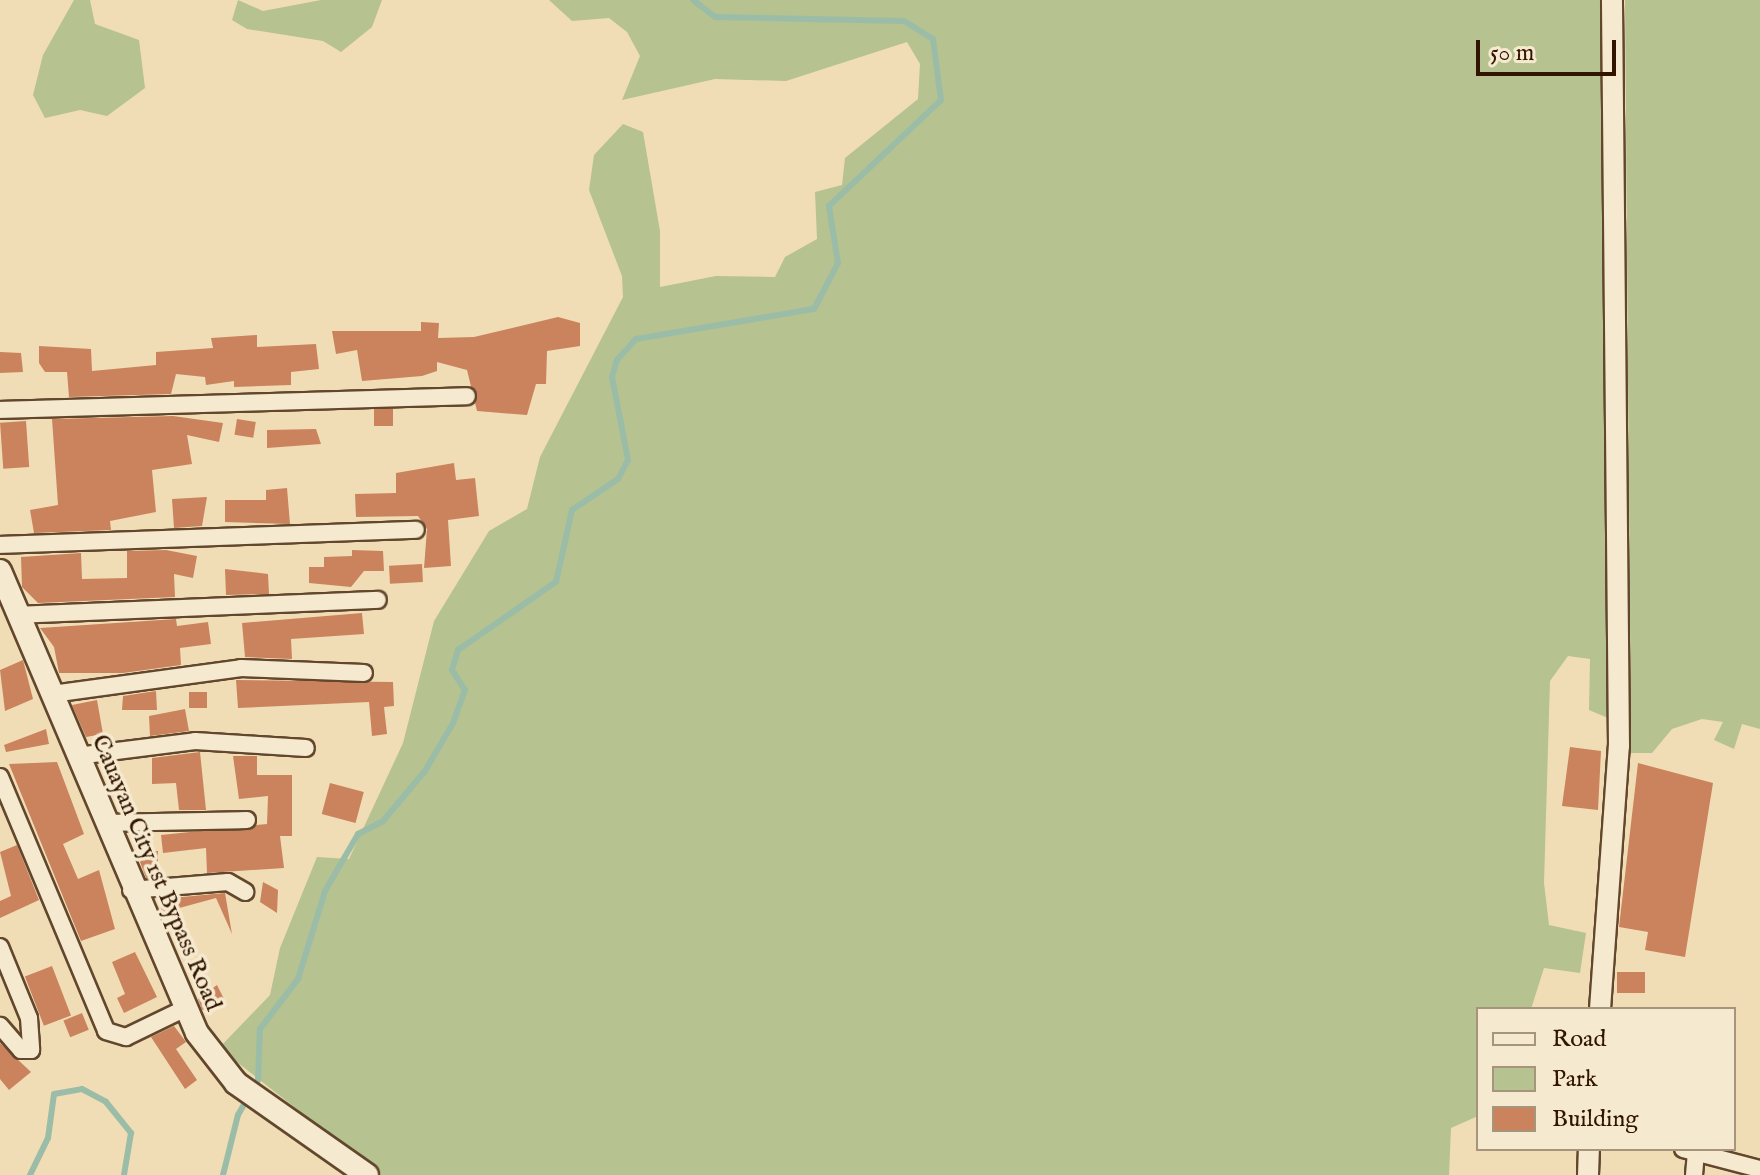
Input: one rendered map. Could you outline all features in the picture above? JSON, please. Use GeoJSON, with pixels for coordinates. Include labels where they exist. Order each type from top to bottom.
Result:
{"type":"FeatureCollection","features":[{"type":"Feature","properties":{"kind":"main road","name":"Cauayan City 1st Bypass Road"},"geometry":{"type":"LineString","coordinates":[[1,580],[184,1009],[236,1083],[367,1175]]}},
{"type":"Feature","properties":{"kind":"street"},"geometry":{"type":"LineString","coordinates":[[1600,1007],[1619,746],[1612,0]]}},
{"type":"Feature","properties":{"kind":"street"},"geometry":{"type":"LineString","coordinates":[[0,410],[467,396]]}},
{"type":"Feature","properties":{"kind":"street"},"geometry":{"type":"LineString","coordinates":[[0,545],[416,530]]}},
{"type":"Feature","properties":{"kind":"street"},"geometry":{"type":"LineString","coordinates":[[17,615],[378,600]]}},
{"type":"Feature","properties":{"kind":"street"},"geometry":{"type":"LineString","coordinates":[[52,694],[241,668],[364,673]]}},
{"type":"Feature","properties":{"kind":"street"},"geometry":{"type":"LineString","coordinates":[[77,756],[195,741],[306,748]]}},
{"type":"Feature","properties":{"kind":"street"},"geometry":{"type":"LineString","coordinates":[[0,777],[106,1031],[126,1037],[184,1009]]}},
{"type":"Feature","properties":{"kind":"street"},"geometry":{"type":"LineString","coordinates":[[105,823],[247,820]]}},
{"type":"Feature","properties":{"kind":"street"},"geometry":{"type":"LineString","coordinates":[[131,890],[228,882],[245,892]]}},
{"type":"Feature","properties":{"kind":"street"},"geometry":{"type":"LineString","coordinates":[[0,947],[34,1047],[21,1050],[0,1026]]}},
{"type":"Feature","properties":{"kind":"street"},"geometry":{"type":"LineString","coordinates":[[1588,1175],[1589,1151]]}},
{"type":"Feature","properties":{"kind":"street"},"geometry":{"type":"LineString","coordinates":[[1694,1175],[1690,1151],[1760,1169]]}},
{"type":"Feature","properties":{"kind":"green space"},"geometry":{"type":"Polygon","coordinates":[[[74,0],[90,0],[95,24],[139,40],[145,88],[107,116],[80,110],[45,118],[33,95],[43,55],[74,0]]]}},
{"type":"Feature","properties":{"kind":"green space"},"geometry":{"type":"Polygon","coordinates":[[[238,0],[263,11],[321,0],[382,0],[372,27],[341,52],[323,41],[247,29],[232,20],[238,0]]]}},
{"type":"Feature","properties":{"kind":"green space"},"geometry":{"type":"Polygon","coordinates":[[[549,0],[1602,0],[1608,718],[1589,710],[1590,659],[1568,656],[1550,681],[1544,883],[1549,925],[1586,933],[1580,973],[1544,968],[1532,1007],[1476,1007],[1476,1117],[1451,1128],[1449,1175],[381,1175],[219,1048],[270,995],[280,948],[317,857],[349,859],[403,743],[434,621],[489,531],[527,509],[540,457],[623,297],[622,276],[589,190],[594,155],[623,124],[643,132],[660,231],[660,287],[716,276],[775,277],[785,257],[817,239],[815,192],[842,185],[845,158],[918,99],[920,64],[907,42],[786,81],[715,79],[622,100],[640,56],[627,32],[609,18],[572,21],[549,0]]]}},
{"type":"Feature","properties":{"kind":"green space"},"geometry":{"type":"Polygon","coordinates":[[[1625,0],[1760,0],[1760,729],[1742,724],[1734,749],[1714,740],[1723,722],[1702,719],[1672,729],[1652,753],[1631,753],[1625,0]]]}},
{"type":"Feature","properties":{"kind":"building"},"geometry":{"type":"Polygon","coordinates":[[[558,317],[580,323],[580,346],[547,351],[546,384],[536,384],[527,415],[477,411],[467,370],[437,362],[437,371],[422,376],[362,381],[357,350],[336,354],[332,331],[421,331],[421,322],[439,323],[438,338],[474,337],[558,317]]]}},
{"type":"Feature","properties":{"kind":"building"},"geometry":{"type":"Polygon","coordinates":[[[257,335],[257,347],[316,344],[319,369],[291,372],[291,385],[234,387],[234,381],[206,385],[205,377],[176,374],[171,394],[69,397],[67,372],[45,372],[39,363],[39,346],[91,349],[92,371],[156,365],[156,352],[213,348],[211,338],[257,335]]]}},
{"type":"Feature","properties":{"kind":"building"},"geometry":{"type":"Polygon","coordinates":[[[0,352],[21,353],[23,372],[0,373],[0,352]]]}},
{"type":"Feature","properties":{"kind":"building"},"geometry":{"type":"Polygon","coordinates":[[[374,409],[393,409],[393,426],[374,426],[374,409]]]}},
{"type":"Feature","properties":{"kind":"building"},"geometry":{"type":"Polygon","coordinates":[[[173,416],[223,423],[219,442],[187,435],[192,464],[152,470],[156,512],[110,521],[111,530],[34,533],[30,510],[58,505],[52,419],[173,416]]]}},
{"type":"Feature","properties":{"kind":"building"},"geometry":{"type":"Polygon","coordinates":[[[237,419],[256,422],[253,438],[234,435],[237,419]]]}},
{"type":"Feature","properties":{"kind":"building"},"geometry":{"type":"Polygon","coordinates":[[[26,421],[29,467],[3,469],[0,423],[26,421]]]}},
{"type":"Feature","properties":{"kind":"building"},"geometry":{"type":"Polygon","coordinates":[[[316,429],[321,444],[267,448],[267,430],[316,429]]]}},
{"type":"Feature","properties":{"kind":"building"},"geometry":{"type":"Polygon","coordinates":[[[454,463],[456,480],[475,478],[479,516],[448,520],[451,566],[424,568],[427,529],[418,516],[356,517],[355,494],[396,493],[396,473],[454,463]]]}},
{"type":"Feature","properties":{"kind":"building"},"geometry":{"type":"Polygon","coordinates":[[[287,488],[290,524],[225,522],[225,500],[266,500],[266,490],[287,488]]]}},
{"type":"Feature","properties":{"kind":"building"},"geometry":{"type":"Polygon","coordinates":[[[207,497],[202,526],[174,528],[172,499],[207,497]]]}},
{"type":"Feature","properties":{"kind":"building"},"geometry":{"type":"Polygon","coordinates":[[[166,550],[197,556],[193,578],[174,574],[175,597],[38,603],[22,587],[21,557],[81,553],[82,579],[127,578],[127,551],[166,550]]]}},
{"type":"Feature","properties":{"kind":"building"},"geometry":{"type":"Polygon","coordinates":[[[352,550],[383,551],[384,571],[364,571],[351,587],[309,583],[309,567],[324,567],[324,557],[352,556],[352,550]]]}},
{"type":"Feature","properties":{"kind":"building"},"geometry":{"type":"Polygon","coordinates":[[[422,564],[423,582],[390,584],[389,566],[422,564]]]}},
{"type":"Feature","properties":{"kind":"building"},"geometry":{"type":"Polygon","coordinates":[[[225,569],[268,574],[269,594],[226,595],[225,569]]]}},
{"type":"Feature","properties":{"kind":"building"},"geometry":{"type":"Polygon","coordinates":[[[362,613],[364,634],[291,639],[292,659],[245,657],[242,623],[362,613]]]}},
{"type":"Feature","properties":{"kind":"building"},"geometry":{"type":"Polygon","coordinates":[[[176,619],[177,626],[208,622],[211,644],[180,648],[181,665],[123,673],[59,673],[54,647],[40,628],[176,619]]]}},
{"type":"Feature","properties":{"kind":"building"},"geometry":{"type":"Polygon","coordinates":[[[23,660],[33,699],[5,711],[0,670],[23,660]]]}},
{"type":"Feature","properties":{"kind":"building"},"geometry":{"type":"Polygon","coordinates":[[[236,680],[393,682],[394,706],[384,707],[387,734],[372,736],[369,702],[238,708],[236,680]]]}},
{"type":"Feature","properties":{"kind":"building"},"geometry":{"type":"Polygon","coordinates":[[[156,691],[157,710],[122,710],[123,696],[156,691]]]}},
{"type":"Feature","properties":{"kind":"building"},"geometry":{"type":"Polygon","coordinates":[[[189,692],[207,692],[207,708],[189,708],[189,692]]]}},
{"type":"Feature","properties":{"kind":"building"},"geometry":{"type":"Polygon","coordinates":[[[97,700],[103,734],[86,737],[72,705],[97,700]]]}},
{"type":"Feature","properties":{"kind":"building"},"geometry":{"type":"Polygon","coordinates":[[[185,709],[189,731],[150,736],[149,716],[185,709]]]}},
{"type":"Feature","properties":{"kind":"building"},"geometry":{"type":"Polygon","coordinates":[[[46,729],[49,744],[6,752],[4,745],[46,729]]]}},
{"type":"Feature","properties":{"kind":"building"},"geometry":{"type":"Polygon","coordinates":[[[1570,747],[1601,751],[1598,810],[1562,806],[1570,747]]]}},
{"type":"Feature","properties":{"kind":"building"},"geometry":{"type":"Polygon","coordinates":[[[200,752],[206,810],[179,810],[176,783],[152,784],[152,758],[200,752]]]}},
{"type":"Feature","properties":{"kind":"building"},"geometry":{"type":"Polygon","coordinates":[[[233,756],[257,756],[257,775],[292,775],[292,836],[280,836],[284,868],[207,873],[206,848],[163,853],[161,835],[267,824],[268,796],[239,799],[233,756]]]}},
{"type":"Feature","properties":{"kind":"building"},"geometry":{"type":"Polygon","coordinates":[[[57,762],[84,834],[63,844],[78,879],[99,870],[115,929],[81,941],[9,764],[57,762]]]}},
{"type":"Feature","properties":{"kind":"building"},"geometry":{"type":"Polygon","coordinates":[[[1638,763],[1713,783],[1685,957],[1645,950],[1648,932],[1619,927],[1638,763]]]}},
{"type":"Feature","properties":{"kind":"building"},"geometry":{"type":"Polygon","coordinates":[[[330,783],[364,792],[356,823],[322,814],[330,783]]]}},
{"type":"Feature","properties":{"kind":"building"},"geometry":{"type":"Polygon","coordinates":[[[17,845],[39,900],[0,918],[0,901],[11,896],[0,852],[17,845]]]}},
{"type":"Feature","properties":{"kind":"building"},"geometry":{"type":"Polygon","coordinates":[[[136,851],[158,851],[158,877],[146,878],[136,851]]]}},
{"type":"Feature","properties":{"kind":"building"},"geometry":{"type":"Polygon","coordinates":[[[263,882],[278,890],[277,913],[260,902],[263,882]]]}},
{"type":"Feature","properties":{"kind":"building"},"geometry":{"type":"Polygon","coordinates":[[[225,893],[232,934],[216,898],[161,913],[161,899],[225,893]]]}},
{"type":"Feature","properties":{"kind":"building"},"geometry":{"type":"Polygon","coordinates":[[[135,952],[157,997],[124,1013],[117,998],[125,994],[112,962],[135,952]]]}},
{"type":"Feature","properties":{"kind":"building"},"geometry":{"type":"Polygon","coordinates":[[[52,966],[71,1015],[44,1026],[25,976],[52,966]]]}},
{"type":"Feature","properties":{"kind":"building"},"geometry":{"type":"Polygon","coordinates":[[[1617,972],[1645,972],[1645,993],[1617,993],[1617,972]]]}},
{"type":"Feature","properties":{"kind":"building"},"geometry":{"type":"Polygon","coordinates":[[[217,985],[226,1003],[202,1010],[198,999],[217,985]]]}},
{"type":"Feature","properties":{"kind":"building"},"geometry":{"type":"Polygon","coordinates":[[[82,1013],[89,1030],[70,1037],[63,1020],[82,1013]]]}},
{"type":"Feature","properties":{"kind":"building"},"geometry":{"type":"Polygon","coordinates":[[[174,1026],[186,1042],[176,1049],[197,1080],[185,1089],[151,1037],[174,1026]]]}},
{"type":"Feature","properties":{"kind":"building"},"geometry":{"type":"Polygon","coordinates":[[[0,1043],[31,1072],[9,1090],[0,1079],[0,1043]]]}},
{"type":"Feature","properties":{"kind":"waterway"},"geometry":{"type":"LineString","coordinates":[[223,1175],[238,1115],[258,1080],[260,1029],[298,979],[325,891],[358,834],[383,821],[425,771],[453,723],[465,690],[452,670],[458,650],[556,582],[572,510],[618,479],[628,460],[612,377],[617,360],[636,339],[814,309],[838,263],[829,206],[941,100],[933,39],[904,21],[715,17],[693,0]]}},
{"type":"Feature","properties":{"kind":"waterway"},"geometry":{"type":"LineString","coordinates":[[30,1175],[48,1138],[54,1094],[82,1089],[106,1102],[131,1133],[124,1175]]}}]}
